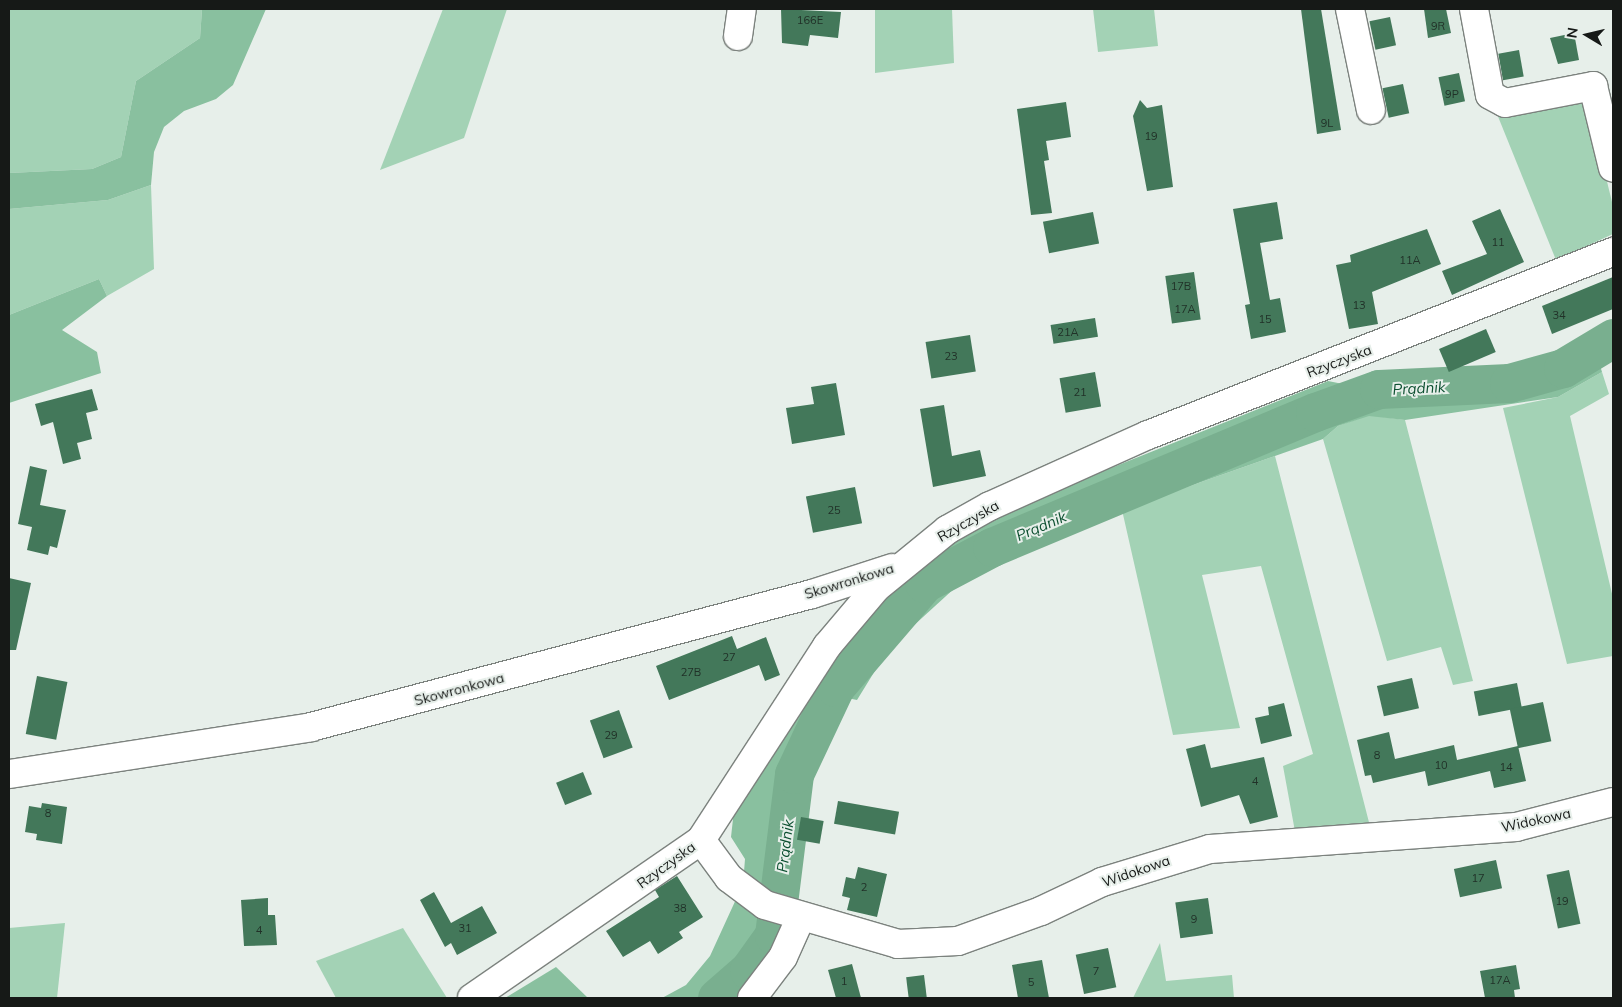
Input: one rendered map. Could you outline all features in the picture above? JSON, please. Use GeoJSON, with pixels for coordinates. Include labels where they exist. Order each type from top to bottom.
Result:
{"type":"FeatureCollection","features":[{"type":"Feature","properties":{"kind":"street"},"geometry":{"type":"LineString","coordinates":[[738,36],[742,9]]}},
{"type":"Feature","properties":{"kind":"street"},"geometry":{"type":"LineString","coordinates":[[1350,9],[1371,110]]}},
{"type":"Feature","properties":{"kind":"street"},"geometry":{"type":"LineString","coordinates":[[1474,9],[1490,95],[1505,103],[1593,86],[1613,168]]}},
{"type":"Feature","properties":{"kind":"street","name":"Rzyczyska"},"geometry":{"type":"LineString","coordinates":[[472,998],[701,840],[827,646],[901,565],[990,506],[1148,435],[1613,252]]}},
{"type":"Feature","properties":{"kind":"street","name":"Skowronkowa"},"geometry":{"type":"LineString","coordinates":[[9,774],[311,727],[812,594],[901,565]]}},
{"type":"Feature","properties":{"kind":"street","name":"Widokowa"},"geometry":{"type":"LineString","coordinates":[[701,840],[729,878],[765,905],[795,917],[822,920],[898,944],[958,940],[1042,911],[1102,882],[1210,849],[1516,827],[1613,802]]}},
{"type":"Feature","properties":{"kind":"street"},"geometry":{"type":"LineString","coordinates":[[752,998],[783,957],[795,917]]}},
{"type":"Feature","properties":{"kind":"green space"},"geometry":{"type":"Polygon","coordinates":[[[9,9],[202,9],[200,38],[136,81],[121,157],[92,169],[9,173],[9,9]]]}},
{"type":"Feature","properties":{"kind":"green space"},"geometry":{"type":"Polygon","coordinates":[[[202,9],[266,9],[233,85],[216,99],[184,111],[164,127],[154,152],[151,185],[108,200],[9,209],[9,173],[92,169],[121,157],[136,81],[200,38],[202,9]]]}},
{"type":"Feature","properties":{"kind":"green space"},"geometry":{"type":"Polygon","coordinates":[[[443,9],[507,9],[464,138],[380,170],[443,9]]]}},
{"type":"Feature","properties":{"kind":"green space"},"geometry":{"type":"Polygon","coordinates":[[[875,9],[952,9],[954,63],[875,73],[875,9]]]}},
{"type":"Feature","properties":{"kind":"green space"},"geometry":{"type":"Polygon","coordinates":[[[1093,9],[1154,9],[1158,46],[1098,52],[1093,9]]]}},
{"type":"Feature","properties":{"kind":"green space"},"geometry":{"type":"Polygon","coordinates":[[[1586,96],[1613,206],[1613,234],[1556,260],[1497,114],[1586,96]]]}},
{"type":"Feature","properties":{"kind":"green space"},"geometry":{"type":"Polygon","coordinates":[[[151,185],[154,269],[107,296],[99,279],[9,315],[9,209],[108,200],[151,185]]]}},
{"type":"Feature","properties":{"kind":"green space"},"geometry":{"type":"Polygon","coordinates":[[[99,279],[107,296],[62,330],[97,352],[101,373],[9,403],[9,315],[99,279]]]}},
{"type":"Feature","properties":{"kind":"green space"},"geometry":{"type":"Polygon","coordinates":[[[1613,322],[1613,348],[1598,359],[1602,372],[1558,397],[1405,420],[1369,416],[1338,426],[1323,439],[1122,510],[968,576],[889,648],[857,700],[847,698],[819,739],[752,947],[718,998],[662,998],[686,985],[710,956],[743,884],[745,859],[731,837],[734,810],[832,654],[905,575],[966,526],[1328,381],[1353,386],[1536,371],[1594,346],[1594,331],[1613,322]]]}},
{"type":"Feature","properties":{"kind":"green space"},"geometry":{"type":"Polygon","coordinates":[[[1602,372],[1609,394],[1570,416],[1613,598],[1613,656],[1567,664],[1503,408],[1558,397],[1602,372]]]}},
{"type":"Feature","properties":{"kind":"green space"},"geometry":{"type":"Polygon","coordinates":[[[1369,415],[1405,420],[1473,681],[1453,685],[1441,647],[1387,661],[1323,439],[1338,426],[1369,415]]]}},
{"type":"Feature","properties":{"kind":"green space"},"geometry":{"type":"Polygon","coordinates":[[[1275,456],[1372,834],[1296,837],[1283,766],[1313,754],[1261,566],[1202,575],[1240,728],[1173,735],[1122,510],[1275,456]]]}},
{"type":"Feature","properties":{"kind":"green space"},"geometry":{"type":"Polygon","coordinates":[[[65,923],[57,998],[9,998],[9,928],[65,923]]]}},
{"type":"Feature","properties":{"kind":"green space"},"geometry":{"type":"Polygon","coordinates":[[[403,928],[447,998],[336,998],[316,961],[403,928]]]}},
{"type":"Feature","properties":{"kind":"green space"},"geometry":{"type":"Polygon","coordinates":[[[1160,943],[1166,981],[1232,975],[1234,998],[1133,998],[1160,943]]]}},
{"type":"Feature","properties":{"kind":"green space"},"geometry":{"type":"Polygon","coordinates":[[[556,967],[588,998],[505,998],[556,967]]]}},
{"type":"Feature","properties":{"kind":"building"},"geometry":{"type":"Polygon","coordinates":[[[781,9],[841,12],[838,38],[810,35],[808,46],[782,43],[781,9]]]}},
{"type":"Feature","properties":{"kind":"building"},"geometry":{"type":"Polygon","coordinates":[[[1301,9],[1321,9],[1341,130],[1317,134],[1301,9]]]}},
{"type":"Feature","properties":{"kind":"building"},"geometry":{"type":"Polygon","coordinates":[[[1424,9],[1446,9],[1451,33],[1428,38],[1424,9]]]}},
{"type":"Feature","properties":{"kind":"building"},"geometry":{"type":"Polygon","coordinates":[[[1390,17],[1396,45],[1375,50],[1369,21],[1390,17]]]}},
{"type":"Feature","properties":{"kind":"building"},"geometry":{"type":"Polygon","coordinates":[[[1574,33],[1579,60],[1558,64],[1550,38],[1574,33]]]}},
{"type":"Feature","properties":{"kind":"building"},"geometry":{"type":"Polygon","coordinates":[[[1519,50],[1524,77],[1503,80],[1498,54],[1519,50]]]}},
{"type":"Feature","properties":{"kind":"building"},"geometry":{"type":"Polygon","coordinates":[[[1459,73],[1465,101],[1444,106],[1438,77],[1459,73]]]}},
{"type":"Feature","properties":{"kind":"building"},"geometry":{"type":"Polygon","coordinates":[[[1403,84],[1409,113],[1389,118],[1382,88],[1403,84]]]}},
{"type":"Feature","properties":{"kind":"building"},"geometry":{"type":"Polygon","coordinates":[[[1140,100],[1147,108],[1162,105],[1173,187],[1147,191],[1133,116],[1140,100]]]}},
{"type":"Feature","properties":{"kind":"building"},"geometry":{"type":"Polygon","coordinates":[[[1066,102],[1071,137],[1046,141],[1049,160],[1044,161],[1052,213],[1031,215],[1017,109],[1066,102]]]}},
{"type":"Feature","properties":{"kind":"building"},"geometry":{"type":"Polygon","coordinates":[[[1277,202],[1283,239],[1260,243],[1270,300],[1280,298],[1286,332],[1251,339],[1245,305],[1250,304],[1233,209],[1277,202]]]}},
{"type":"Feature","properties":{"kind":"building"},"geometry":{"type":"Polygon","coordinates":[[[1500,209],[1524,262],[1452,295],[1442,271],[1487,254],[1472,221],[1500,209]]]}},
{"type":"Feature","properties":{"kind":"building"},"geometry":{"type":"Polygon","coordinates":[[[1093,212],[1099,243],[1049,253],[1043,222],[1093,212]]]}},
{"type":"Feature","properties":{"kind":"building"},"geometry":{"type":"Polygon","coordinates":[[[1427,229],[1441,264],[1372,292],[1378,324],[1349,329],[1336,265],[1351,262],[1350,255],[1427,229]]]}},
{"type":"Feature","properties":{"kind":"building"},"geometry":{"type":"Polygon","coordinates":[[[1194,272],[1201,320],[1172,324],[1165,276],[1194,272]]]}},
{"type":"Feature","properties":{"kind":"building"},"geometry":{"type":"Polygon","coordinates":[[[1613,277],[1613,309],[1552,334],[1542,306],[1613,277]]]}},
{"type":"Feature","properties":{"kind":"building"},"geometry":{"type":"Polygon","coordinates":[[[1095,318],[1098,337],[1054,344],[1051,325],[1095,318]]]}},
{"type":"Feature","properties":{"kind":"building"},"geometry":{"type":"Polygon","coordinates":[[[1486,329],[1496,352],[1449,372],[1439,349],[1486,329]]]}},
{"type":"Feature","properties":{"kind":"building"},"geometry":{"type":"Polygon","coordinates":[[[970,335],[976,372],[931,379],[926,342],[970,335]]]}},
{"type":"Feature","properties":{"kind":"building"},"geometry":{"type":"Polygon","coordinates":[[[1095,372],[1101,406],[1066,413],[1060,378],[1095,372]]]}},
{"type":"Feature","properties":{"kind":"building"},"geometry":{"type":"Polygon","coordinates":[[[836,383],[845,435],[792,444],[786,408],[814,404],[811,387],[836,383]]]}},
{"type":"Feature","properties":{"kind":"building"},"geometry":{"type":"Polygon","coordinates":[[[92,389],[98,410],[86,413],[92,439],[77,443],[81,459],[63,464],[53,422],[41,426],[35,404],[92,389]]]}},
{"type":"Feature","properties":{"kind":"building"},"geometry":{"type":"Polygon","coordinates":[[[944,405],[952,456],[980,450],[986,476],[933,487],[920,409],[944,405]]]}},
{"type":"Feature","properties":{"kind":"building"},"geometry":{"type":"Polygon","coordinates":[[[30,466],[47,470],[40,505],[66,510],[57,548],[50,546],[48,555],[27,550],[32,527],[18,524],[30,466]]]}},
{"type":"Feature","properties":{"kind":"building"},"geometry":{"type":"Polygon","coordinates":[[[855,487],[862,523],[813,533],[806,497],[855,487]]]}},
{"type":"Feature","properties":{"kind":"building"},"geometry":{"type":"Polygon","coordinates":[[[9,578],[31,583],[16,650],[9,650],[9,578]]]}},
{"type":"Feature","properties":{"kind":"building"},"geometry":{"type":"Polygon","coordinates":[[[732,636],[737,649],[766,637],[780,675],[765,681],[759,665],[669,700],[656,666],[732,636]]]}},
{"type":"Feature","properties":{"kind":"building"},"geometry":{"type":"Polygon","coordinates":[[[37,676],[67,682],[56,740],[26,734],[37,676]]]}},
{"type":"Feature","properties":{"kind":"building"},"geometry":{"type":"Polygon","coordinates":[[[1412,678],[1419,708],[1384,716],[1377,686],[1412,678]]]}},
{"type":"Feature","properties":{"kind":"building"},"geometry":{"type":"Polygon","coordinates":[[[1517,683],[1522,708],[1479,716],[1474,691],[1517,683]]]}},
{"type":"Feature","properties":{"kind":"building"},"geometry":{"type":"Polygon","coordinates":[[[1543,702],[1551,741],[1518,748],[1510,709],[1543,702]]]}},
{"type":"Feature","properties":{"kind":"building"},"geometry":{"type":"Polygon","coordinates":[[[1284,703],[1292,736],[1261,744],[1255,718],[1269,715],[1268,707],[1284,703]]]}},
{"type":"Feature","properties":{"kind":"building"},"geometry":{"type":"Polygon","coordinates":[[[619,710],[633,748],[604,758],[590,721],[619,710]]]}},
{"type":"Feature","properties":{"kind":"building"},"geometry":{"type":"Polygon","coordinates":[[[1389,732],[1395,759],[1454,745],[1457,760],[1518,746],[1526,781],[1494,788],[1490,771],[1428,786],[1425,771],[1373,783],[1371,775],[1365,776],[1357,740],[1389,732]]]}},
{"type":"Feature","properties":{"kind":"building"},"geometry":{"type":"Polygon","coordinates":[[[1205,744],[1211,768],[1264,757],[1278,817],[1250,824],[1239,795],[1201,807],[1186,749],[1205,744]]]}},
{"type":"Feature","properties":{"kind":"building"},"geometry":{"type":"Polygon","coordinates":[[[583,772],[592,794],[565,805],[556,783],[583,772]]]}},
{"type":"Feature","properties":{"kind":"building"},"geometry":{"type":"Polygon","coordinates":[[[838,801],[899,812],[895,834],[834,824],[838,801]]]}},
{"type":"Feature","properties":{"kind":"building"},"geometry":{"type":"Polygon","coordinates":[[[42,803],[67,807],[62,844],[36,840],[37,834],[25,832],[29,806],[41,808],[42,803]]]}},
{"type":"Feature","properties":{"kind":"building"},"geometry":{"type":"Polygon","coordinates":[[[801,817],[824,821],[820,844],[797,840],[801,817]]]}},
{"type":"Feature","properties":{"kind":"building"},"geometry":{"type":"Polygon","coordinates":[[[1496,860],[1502,888],[1460,897],[1454,869],[1496,860]]]}},
{"type":"Feature","properties":{"kind":"building"},"geometry":{"type":"Polygon","coordinates":[[[858,867],[887,874],[877,917],[847,910],[850,898],[842,896],[846,877],[855,879],[858,867]]]}},
{"type":"Feature","properties":{"kind":"building"},"geometry":{"type":"Polygon","coordinates":[[[1569,870],[1580,924],[1558,929],[1547,875],[1569,870]]]}},
{"type":"Feature","properties":{"kind":"building"},"geometry":{"type":"Polygon","coordinates":[[[677,876],[703,917],[679,932],[683,938],[658,954],[650,941],[623,957],[606,931],[659,897],[655,890],[677,876]]]}},
{"type":"Feature","properties":{"kind":"building"},"geometry":{"type":"Polygon","coordinates":[[[434,892],[451,923],[482,906],[497,933],[457,955],[451,943],[445,947],[420,900],[434,892]]]}},
{"type":"Feature","properties":{"kind":"building"},"geometry":{"type":"Polygon","coordinates":[[[268,898],[268,915],[275,915],[277,945],[244,946],[241,900],[268,898]]]}},
{"type":"Feature","properties":{"kind":"building"},"geometry":{"type":"Polygon","coordinates":[[[1208,898],[1213,934],[1180,938],[1175,903],[1208,898]]]}},
{"type":"Feature","properties":{"kind":"building"},"geometry":{"type":"Polygon","coordinates":[[[1108,948],[1116,987],[1084,994],[1076,955],[1108,948]]]}},
{"type":"Feature","properties":{"kind":"building"},"geometry":{"type":"Polygon","coordinates":[[[1042,960],[1049,998],[1018,998],[1012,965],[1042,960]]]}},
{"type":"Feature","properties":{"kind":"building"},"geometry":{"type":"Polygon","coordinates":[[[852,964],[861,998],[836,998],[828,970],[852,964]]]}},
{"type":"Feature","properties":{"kind":"building"},"geometry":{"type":"Polygon","coordinates":[[[1516,965],[1520,989],[1514,990],[1515,998],[1485,998],[1480,971],[1516,965]]]}},
{"type":"Feature","properties":{"kind":"building"},"geometry":{"type":"Polygon","coordinates":[[[924,975],[927,998],[909,998],[906,977],[924,975]]]}},
{"type":"Feature","properties":{"kind":"waterway","name":"Prądnik"},"geometry":{"type":"LineString","coordinates":[[717,998],[749,970],[774,935],[794,774],[835,687],[924,583],[992,547],[1315,412],[1379,389],[1509,383],[1563,368],[1613,338]]}}]}
